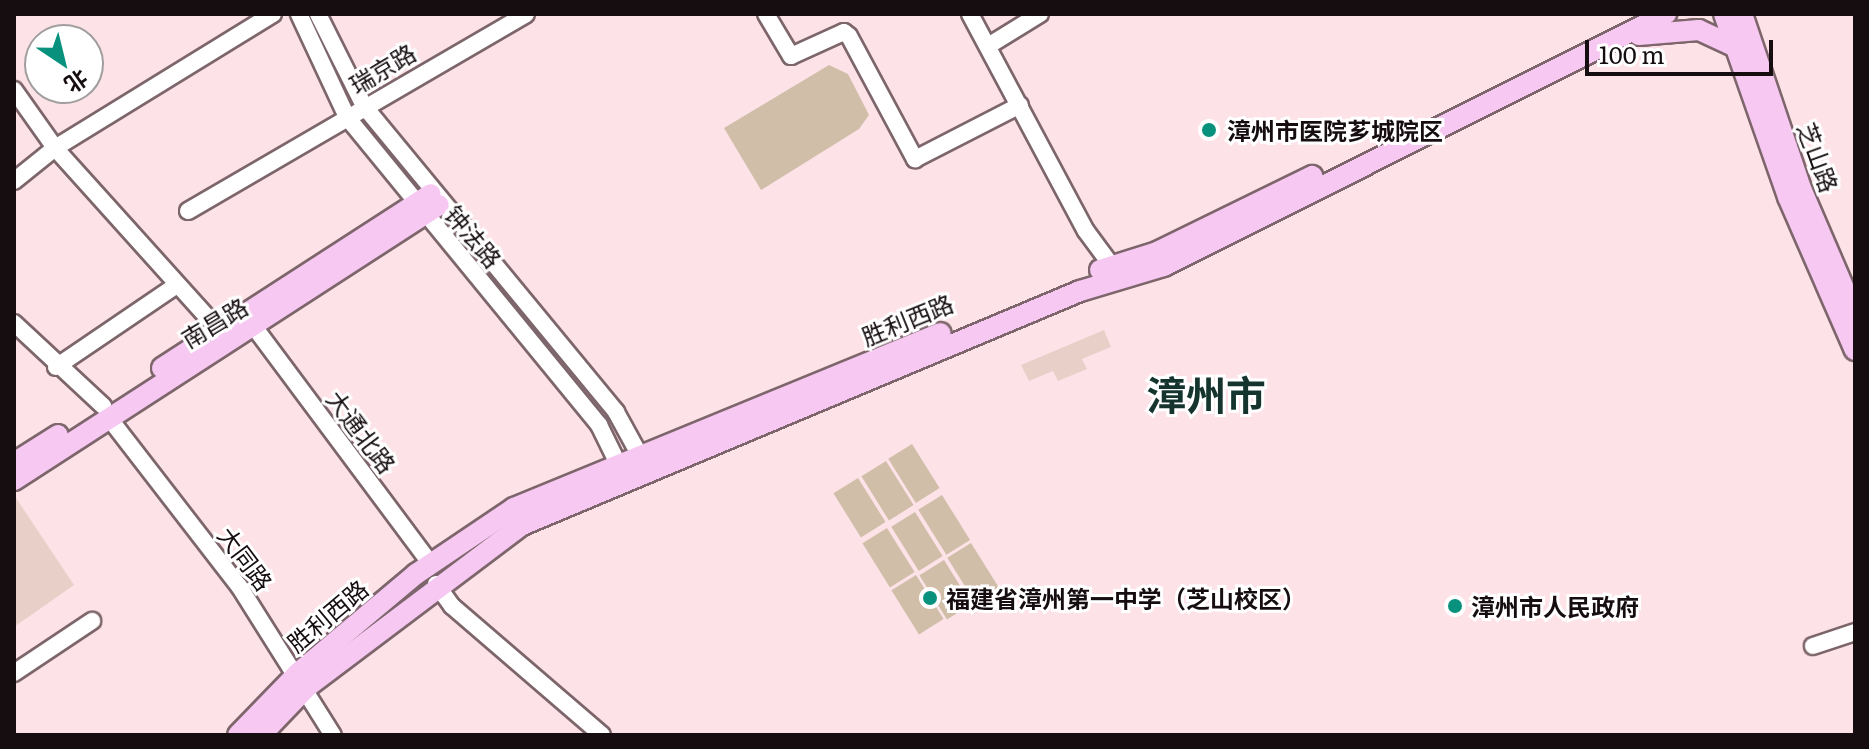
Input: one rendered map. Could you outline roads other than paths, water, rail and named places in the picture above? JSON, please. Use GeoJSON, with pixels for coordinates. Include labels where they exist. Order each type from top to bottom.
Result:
{"type":"FeatureCollection","features":[{"type":"Feature","properties":{"kind":"main road","name":"胜利西路"},"geometry":{"type":"LineString","coordinates":[[238,735],[303,680],[430,563],[514,508],[644,463],[1115,272],[1638,14]]}},
{"type":"Feature","properties":{"kind":"main road"},"geometry":{"type":"LineString","coordinates":[[1115,272],[1164,266],[1666,14]]}},
{"type":"Feature","properties":{"kind":"main road"},"geometry":{"type":"LineString","coordinates":[[1724,14],[1740,40],[1855,350]]}},
{"type":"Feature","properties":{"kind":"main road","name":"芝山路"},"geometry":{"type":"LineString","coordinates":[[1742,14],[1740,40],[1855,314]]}},
{"type":"Feature","properties":{"kind":"main road"},"geometry":{"type":"LineString","coordinates":[[1740,40],[1754,14]]}},
{"type":"Feature","properties":{"kind":"main road"},"geometry":{"type":"LineString","coordinates":[[1620,38],[1699,30],[1740,40]]}},
{"type":"Feature","properties":{"kind":"main road","name":"南昌路"},"geometry":{"type":"LineString","coordinates":[[14,463],[255,328],[428,205]]}},
{"type":"Feature","properties":{"kind":"main road","name":"南昌路"},"geometry":{"type":"LineString","coordinates":[[14,480],[220,331],[428,205]]}},
{"type":"Feature","properties":{"kind":"main road"},"geometry":{"type":"LineString","coordinates":[[303,680],[522,525],[622,470]]}},
{"type":"Feature","properties":{"kind":"main road","name":"胜利西路"},"geometry":{"type":"LineString","coordinates":[[261,735],[303,680]]}},
{"type":"Feature","properties":{"kind":"street"},"geometry":{"type":"LineString","coordinates":[[14,181],[55,148],[273,14]]}},
{"type":"Feature","properties":{"kind":"street","name":"钟法路"},"geometry":{"type":"LineString","coordinates":[[299,14],[347,117],[616,412],[644,463]]}},
{"type":"Feature","properties":{"kind":"street","name":"钟法路"},"geometry":{"type":"LineString","coordinates":[[318,14],[364,106],[428,205],[599,425],[622,470]]}},
{"type":"Feature","properties":{"kind":"street","name":"瑞京路"},"geometry":{"type":"LineString","coordinates":[[188,211],[526,14]]}},
{"type":"Feature","properties":{"kind":"street"},"geometry":{"type":"LineString","coordinates":[[766,14],[791,56],[844,32],[849,36],[915,159],[1020,105]]}},
{"type":"Feature","properties":{"kind":"street"},"geometry":{"type":"LineString","coordinates":[[970,14],[1115,272]]}},
{"type":"Feature","properties":{"kind":"street"},"geometry":{"type":"LineString","coordinates":[[988,46],[1040,14]]}},
{"type":"Feature","properties":{"kind":"street"},"geometry":{"type":"LineString","coordinates":[[14,90],[55,148],[175,286],[220,331]]}},
{"type":"Feature","properties":{"kind":"street"},"geometry":{"type":"LineString","coordinates":[[56,367],[175,286]]}},
{"type":"Feature","properties":{"kind":"street","name":"大同路"},"geometry":{"type":"LineString","coordinates":[[14,323],[56,367],[106,412],[303,680],[333,735]]}},
{"type":"Feature","properties":{"kind":"street","name":"大通北路"},"geometry":{"type":"LineString","coordinates":[[255,328],[430,563]]}},
{"type":"Feature","properties":{"kind":"street"},"geometry":{"type":"LineString","coordinates":[[436,584],[452,606],[602,735]]}},
{"type":"Feature","properties":{"kind":"street"},"geometry":{"type":"LineString","coordinates":[[14,673],[92,621]]}},
{"type":"Feature","properties":{"kind":"street"},"geometry":{"type":"LineString","coordinates":[[1813,646],[1855,632]]}},
{"type":"Feature","properties":{"kind":"place","name":"漳州市医院芗城院区"},"geometry":{"type":"Point","coordinates":[1209,130]}},
{"type":"Feature","properties":{"kind":"place","name":"福建省漳州第一中学（芝山校区）"},"geometry":{"type":"Point","coordinates":[930,598]}},
{"type":"Feature","properties":{"kind":"place","name":"漳州市人民政府"},"geometry":{"type":"Point","coordinates":[1455,606]}},
{"type":"Feature","properties":{"kind":"district","name":"漳州市"},"geometry":{"type":"Point","coordinates":[1206,393]}}]}
